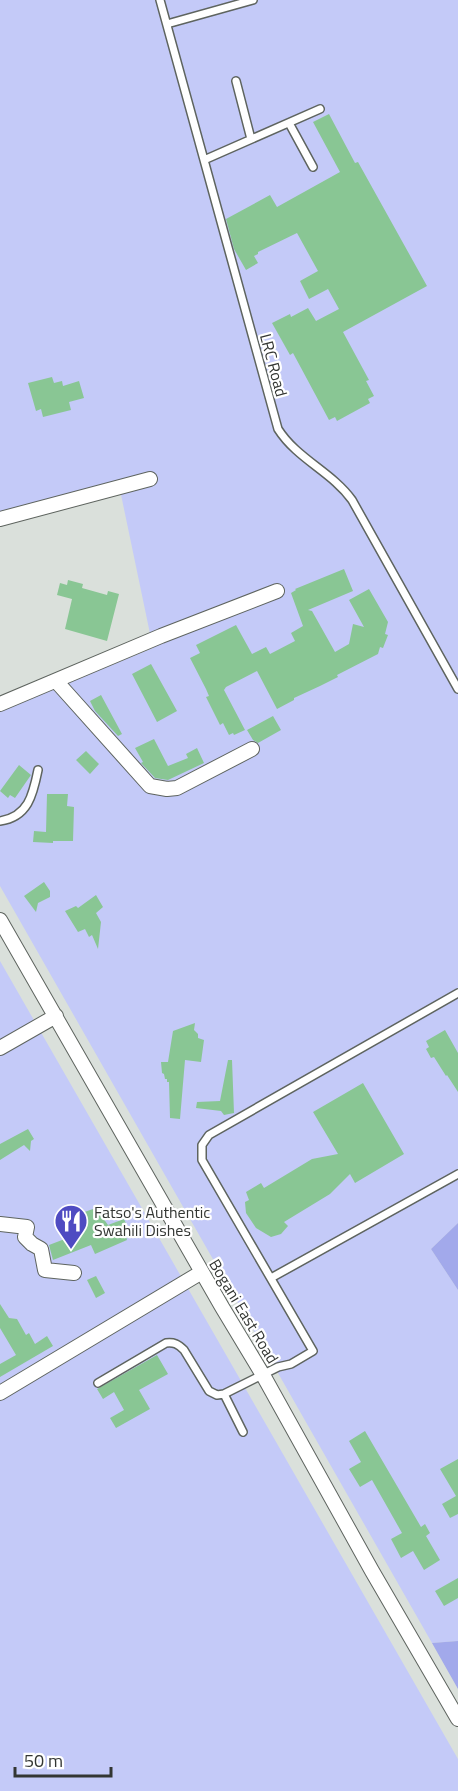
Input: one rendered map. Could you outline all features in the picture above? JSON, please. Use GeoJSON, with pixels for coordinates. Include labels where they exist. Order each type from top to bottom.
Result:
{"type":"FeatureCollection","features":[{"type":"Feature","properties":{"kind":"street"},"geometry":{"type":"LineString","coordinates":[[0,519],[150,479]]}},
{"type":"Feature","properties":{"kind":"street"},"geometry":{"type":"LineString","coordinates":[[0,704],[161,636],[277,591]]}},
{"type":"Feature","properties":{"kind":"street"},"geometry":{"type":"LineString","coordinates":[[56,681],[150,786],[177,788],[252,749]]}},
{"type":"Feature","properties":{"kind":"street","name":"Bogani East Road"},"geometry":{"type":"LineString","coordinates":[[0,920],[263,1375],[458,1719]]}},
{"type":"Feature","properties":{"kind":"street"},"geometry":{"type":"LineString","coordinates":[[0,1048],[56,1016]]}},
{"type":"Feature","properties":{"kind":"street"},"geometry":{"type":"LineString","coordinates":[[0,1224],[27,1227],[26,1237],[41,1250],[45,1270],[74,1273]]}},
{"type":"Feature","properties":{"kind":"street"},"geometry":{"type":"LineString","coordinates":[[0,1393],[202,1272]]}},
{"type":"Feature","properties":{"kind":"lane","name":"LRC Road"},"geometry":{"type":"LineString","coordinates":[[160,0],[278,429],[292,446],[340,485],[352,500],[458,689]]}},
{"type":"Feature","properties":{"kind":"lane"},"geometry":{"type":"LineString","coordinates":[[167,24],[253,0]]}},
{"type":"Feature","properties":{"kind":"lane"},"geometry":{"type":"LineString","coordinates":[[236,81],[251,139]]}},
{"type":"Feature","properties":{"kind":"lane"},"geometry":{"type":"LineString","coordinates":[[204,160],[320,109]]}},
{"type":"Feature","properties":{"kind":"lane"},"geometry":{"type":"LineString","coordinates":[[289,123],[313,167]]}},
{"type":"Feature","properties":{"kind":"lane"},"geometry":{"type":"LineString","coordinates":[[0,821],[14,818],[25,808],[34,788],[38,770]]}},
{"type":"Feature","properties":{"kind":"lane"},"geometry":{"type":"LineString","coordinates":[[98,1383],[166,1343],[172,1342],[179,1344],[209,1390],[217,1395],[224,1394],[278,1367],[291,1364],[313,1351],[202,1160],[202,1145],[209,1135],[457,997]]}},
{"type":"Feature","properties":{"kind":"lane"},"geometry":{"type":"LineString","coordinates":[[271,1278],[458,1174]]}},
{"type":"Feature","properties":{"kind":"lane"},"geometry":{"type":"LineString","coordinates":[[224,1394],[243,1432]]}},
{"type":"Feature","properties":{"kind":"shaded area"},"geometry":{"type":"Polygon","coordinates":[[[0,0],[458,0],[458,1223],[431,1249],[458,1290],[458,1641],[432,1643],[0,886],[0,711],[153,648],[119,485],[0,513],[0,0]]]}},
{"type":"Feature","properties":{"kind":"shaded area"},"geometry":{"type":"Polygon","coordinates":[[[0,961],[458,1759],[458,1791],[0,1791],[0,961]]]}},
{"type":"Feature","properties":{"kind":"shaded area"},"geometry":{"type":"Polygon","coordinates":[[[458,1223],[458,1290],[431,1249],[458,1223]]]}},
{"type":"Feature","properties":{"kind":"shaded area"},"geometry":{"type":"Polygon","coordinates":[[[458,1641],[458,1689],[432,1643],[458,1641]]]}},
{"type":"Feature","properties":{"kind":"building"},"geometry":{"type":"Polygon","coordinates":[[[329,114],[427,286],[343,332],[369,380],[366,381],[374,396],[368,399],[370,403],[337,421],[335,417],[329,420],[293,353],[290,355],[272,323],[308,308],[316,321],[339,309],[328,289],[309,299],[300,281],[318,271],[297,233],[258,252],[254,256],[258,263],[246,270],[234,249],[226,219],[270,195],[277,207],[340,172],[313,122],[329,114]]]}},
{"type":"Feature","properties":{"kind":"building"},"geometry":{"type":"Polygon","coordinates":[[[52,377],[54,383],[62,381],[63,386],[79,381],[84,398],[69,402],[71,410],[43,417],[41,409],[36,411],[28,383],[52,377]]]}},
{"type":"Feature","properties":{"kind":"building"},"geometry":{"type":"Polygon","coordinates":[[[344,569],[353,591],[308,610],[312,611],[335,652],[349,644],[353,624],[364,627],[349,600],[369,589],[388,622],[385,634],[388,635],[383,648],[380,647],[378,654],[277,709],[257,671],[226,687],[224,690],[245,730],[229,735],[223,723],[220,725],[206,697],[209,696],[206,689],[190,658],[200,653],[196,645],[236,625],[252,654],[266,647],[270,654],[295,641],[291,633],[303,626],[291,593],[295,589],[344,569]]]}},
{"type":"Feature","properties":{"kind":"building"},"geometry":{"type":"Polygon","coordinates":[[[68,580],[83,584],[82,588],[107,595],[108,591],[119,594],[107,641],[65,629],[72,599],[57,595],[60,583],[67,585],[68,580]]]}},
{"type":"Feature","properties":{"kind":"building"},"geometry":{"type":"Polygon","coordinates":[[[151,664],[177,711],[157,722],[132,674],[151,664]]]}},
{"type":"Feature","properties":{"kind":"building"},"geometry":{"type":"Polygon","coordinates":[[[101,695],[122,734],[118,736],[95,711],[90,701],[101,695]]]}},
{"type":"Feature","properties":{"kind":"building"},"geometry":{"type":"Polygon","coordinates":[[[273,716],[281,730],[258,743],[253,740],[247,730],[273,716]]]}},
{"type":"Feature","properties":{"kind":"building"},"geometry":{"type":"Polygon","coordinates":[[[154,739],[168,766],[188,758],[186,754],[197,748],[204,763],[168,780],[155,778],[141,763],[143,762],[135,748],[154,739]]]}},
{"type":"Feature","properties":{"kind":"building"},"geometry":{"type":"Polygon","coordinates":[[[86,751],[99,764],[90,774],[76,760],[86,751]]]}},
{"type":"Feature","properties":{"kind":"building"},"geometry":{"type":"Polygon","coordinates":[[[19,765],[31,775],[15,798],[10,795],[8,798],[0,791],[19,765]]]}},
{"type":"Feature","properties":{"kind":"building"},"geometry":{"type":"Polygon","coordinates":[[[47,794],[68,794],[67,806],[74,807],[73,841],[33,842],[34,831],[46,832],[47,794]]]}},
{"type":"Feature","properties":{"kind":"building"},"geometry":{"type":"Polygon","coordinates":[[[44,882],[50,891],[50,897],[38,903],[36,912],[24,896],[44,882]]]}},
{"type":"Feature","properties":{"kind":"building"},"geometry":{"type":"Polygon","coordinates":[[[96,895],[103,907],[96,913],[101,922],[98,949],[92,935],[89,937],[85,929],[78,932],[65,911],[76,906],[78,908],[96,895]]]}},
{"type":"Feature","properties":{"kind":"building"},"geometry":{"type":"Polygon","coordinates":[[[195,1023],[194,1030],[198,1038],[204,1040],[201,1062],[185,1060],[180,1119],[170,1118],[169,1082],[162,1073],[161,1062],[168,1062],[173,1031],[195,1023]]]}},
{"type":"Feature","properties":{"kind":"building"},"geometry":{"type":"Polygon","coordinates":[[[445,1030],[458,1053],[458,1092],[426,1049],[429,1047],[426,1041],[445,1030]]]}},
{"type":"Feature","properties":{"kind":"building"},"geometry":{"type":"Polygon","coordinates":[[[228,1060],[232,1060],[234,1113],[224,1115],[221,1111],[196,1108],[197,1102],[220,1101],[228,1060]]]}},
{"type":"Feature","properties":{"kind":"building"},"geometry":{"type":"Polygon","coordinates":[[[363,1083],[404,1154],[355,1183],[350,1174],[330,1194],[284,1222],[288,1226],[281,1234],[271,1237],[256,1228],[246,1213],[245,1202],[249,1200],[246,1192],[261,1183],[264,1188],[312,1159],[338,1154],[313,1112],[363,1083]]]}},
{"type":"Feature","properties":{"kind":"building"},"geometry":{"type":"Polygon","coordinates":[[[28,1129],[34,1139],[31,1141],[30,1151],[24,1145],[0,1160],[0,1144],[28,1129]]]}},
{"type":"Feature","properties":{"kind":"building"},"geometry":{"type":"Polygon","coordinates":[[[71,1206],[76,1215],[93,1209],[98,1211],[108,1225],[124,1219],[129,1230],[125,1233],[127,1240],[95,1254],[91,1245],[53,1260],[49,1245],[70,1237],[61,1212],[71,1206]]]}},
{"type":"Feature","properties":{"kind":"building"},"geometry":{"type":"Polygon","coordinates":[[[96,1276],[105,1293],[96,1298],[87,1280],[96,1276]]]}},
{"type":"Feature","properties":{"kind":"building"},"geometry":{"type":"Polygon","coordinates":[[[0,1304],[9,1318],[17,1319],[26,1335],[29,1333],[35,1344],[47,1336],[53,1346],[0,1377],[0,1364],[16,1355],[0,1328],[0,1304]]]}},
{"type":"Feature","properties":{"kind":"building"},"geometry":{"type":"Polygon","coordinates":[[[157,1355],[168,1374],[139,1390],[150,1409],[116,1428],[110,1418],[124,1410],[114,1392],[103,1399],[97,1389],[157,1355]]]}},
{"type":"Feature","properties":{"kind":"building"},"geometry":{"type":"Polygon","coordinates":[[[365,1431],[421,1527],[425,1524],[430,1533],[426,1536],[440,1560],[424,1570],[413,1551],[401,1558],[391,1539],[402,1533],[372,1480],[360,1487],[349,1469],[361,1462],[349,1441],[365,1431]]]}},
{"type":"Feature","properties":{"kind":"building"},"geometry":{"type":"Polygon","coordinates":[[[458,1459],[458,1514],[450,1518],[442,1504],[456,1496],[440,1469],[458,1459]]]}},
{"type":"Feature","properties":{"kind":"building"},"geometry":{"type":"Polygon","coordinates":[[[458,1578],[458,1598],[444,1606],[435,1591],[458,1578]]]}},
{"type":"Feature","properties":{"kind":"place","name":"Fatso's Authentic Swahili Dishes"},"geometry":{"type":"Point","coordinates":[71,1250]}}]}
